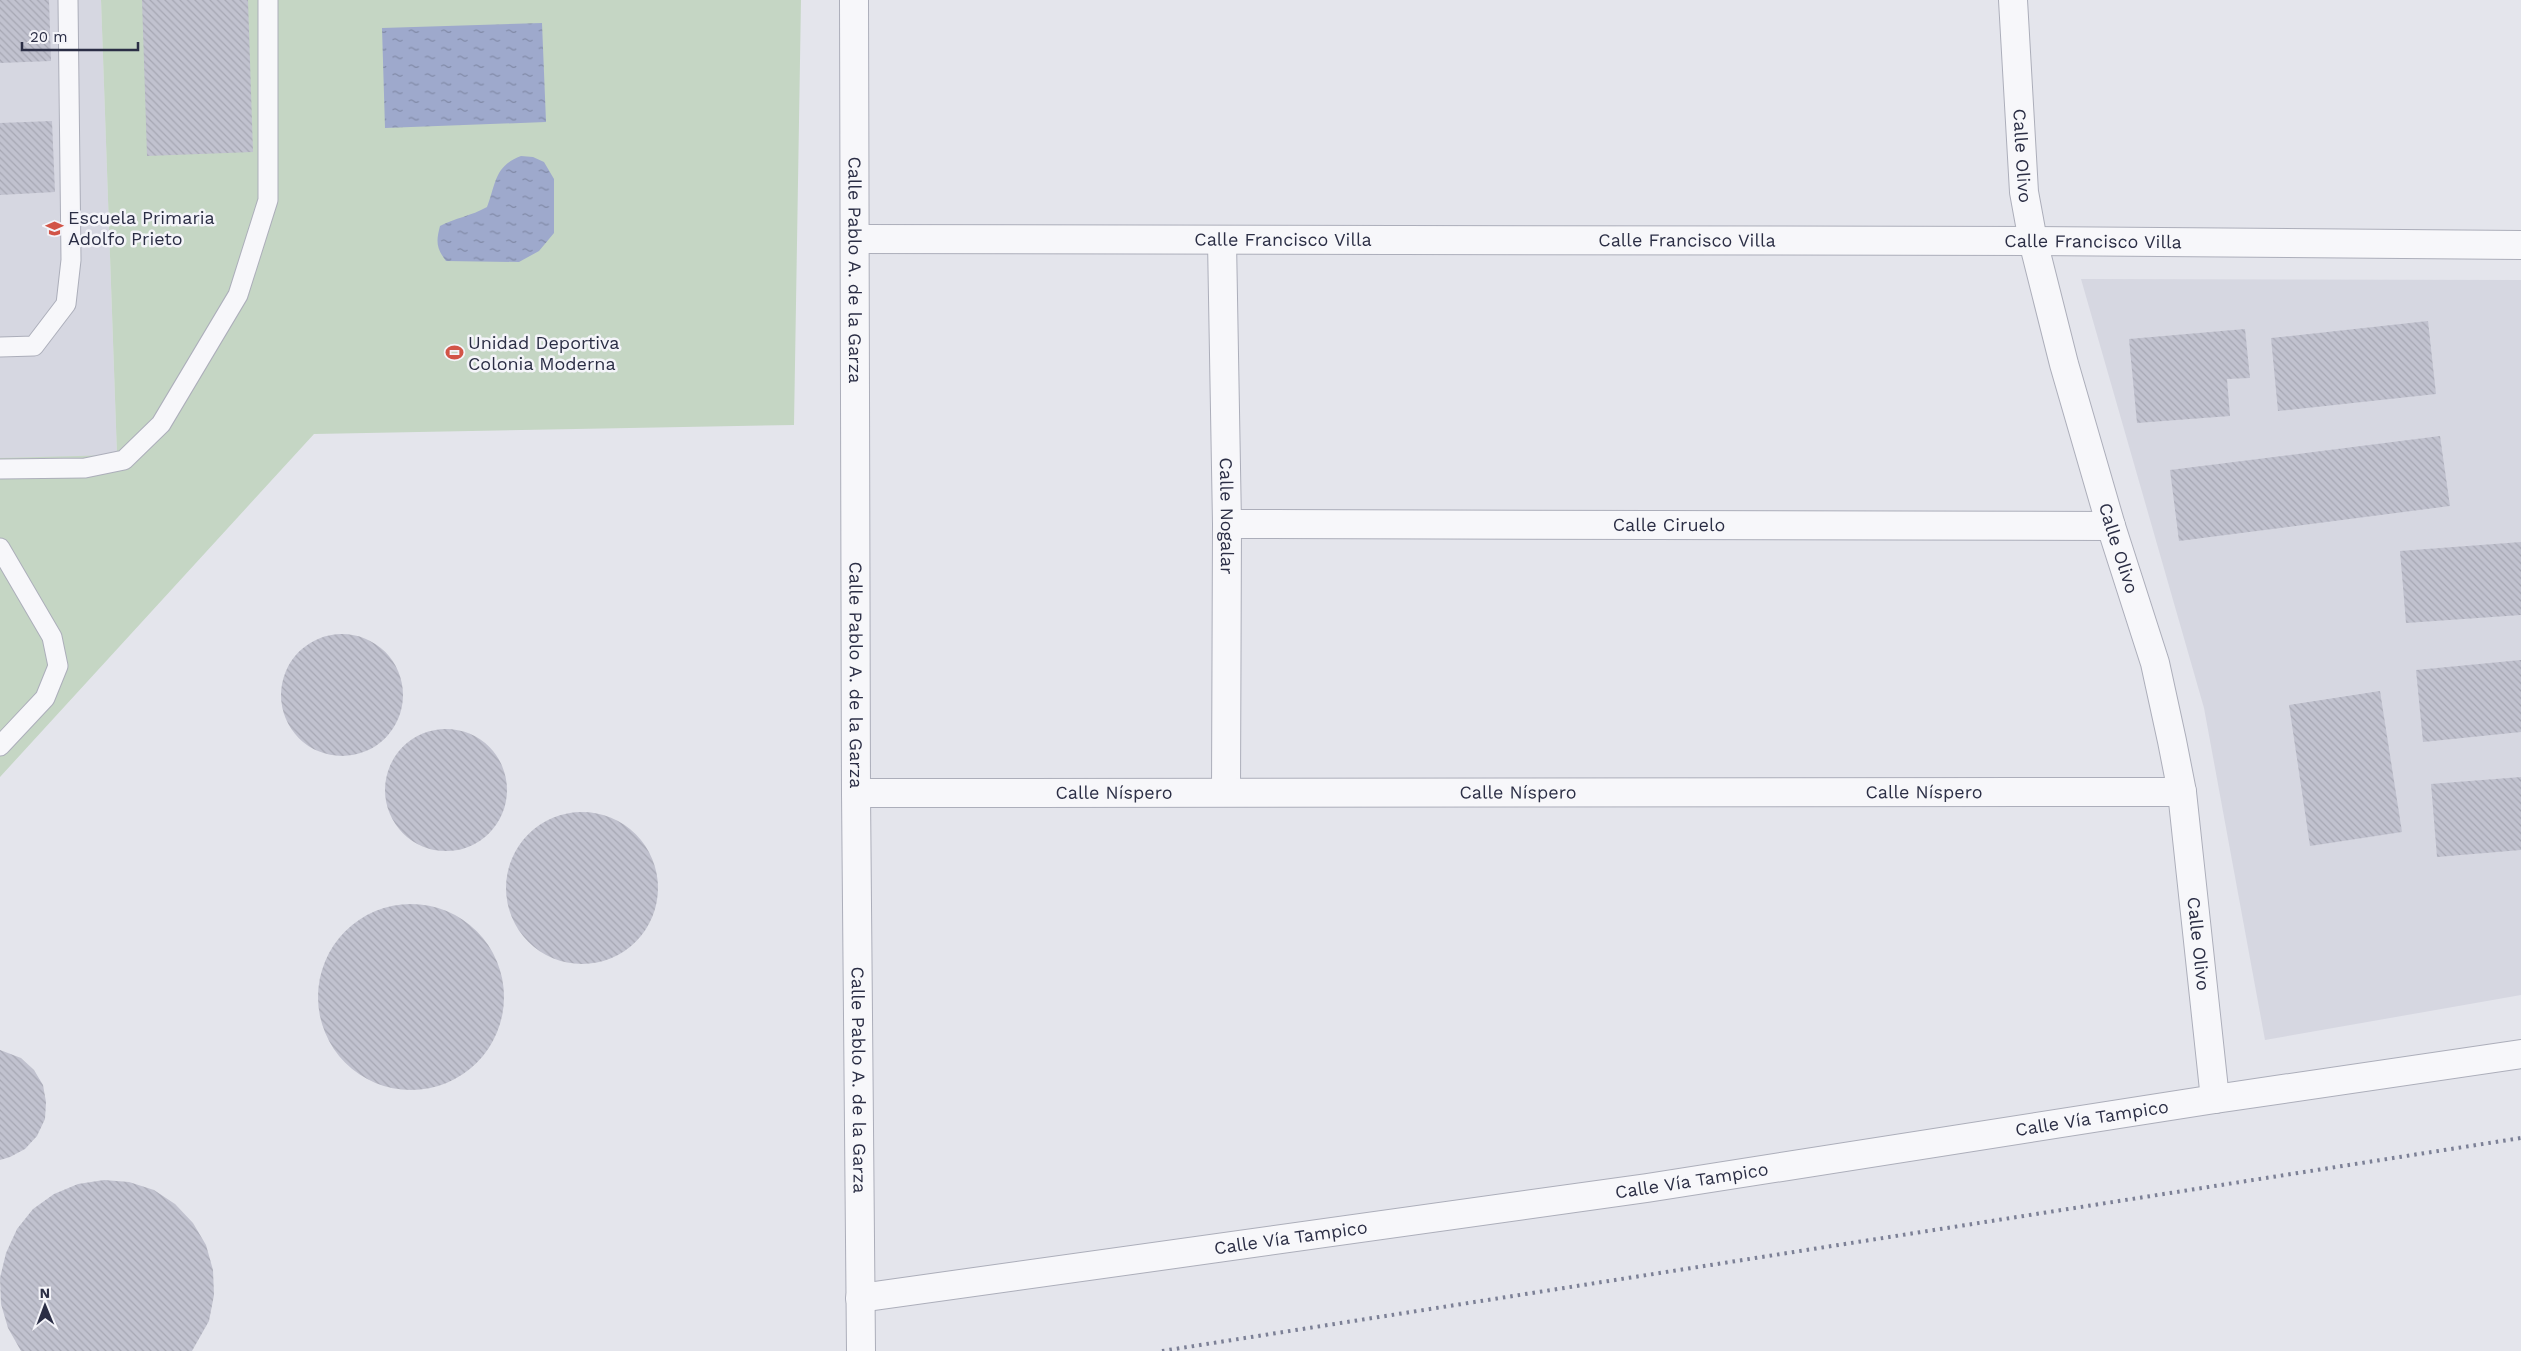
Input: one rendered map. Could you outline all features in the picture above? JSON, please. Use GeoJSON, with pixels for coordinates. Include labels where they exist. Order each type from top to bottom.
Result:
{"type":"FeatureCollection","features":[{"type":"Feature","properties":{"kind":"street","name":"Calle Pablo A. de la Garza"},"geometry":{"type":"LineString","coordinates":[[854,0],[856,793],[861,1351]]}},
{"type":"Feature","properties":{"kind":"street","name":"Calle Olivo"},"geometry":{"type":"LineString","coordinates":[[2012,0],[2024,192],[2033,241],[2064,364],[2111,526],[2155,663],[2182,792],[2215,1099]]}},
{"type":"Feature","properties":{"kind":"street","name":"Calle Francisco Villa"},"geometry":{"type":"LineString","coordinates":[[855,238],[2033,241],[2521,245]]}},
{"type":"Feature","properties":{"kind":"street","name":"Calle Nogalar"},"geometry":{"type":"LineString","coordinates":[[1222,240],[1227,524],[1226,792]]}},
{"type":"Feature","properties":{"kind":"street","name":"Calle Ciruelo"},"geometry":{"type":"LineString","coordinates":[[1227,524],[2111,526]]}},
{"type":"Feature","properties":{"kind":"street","name":"Calle Níspero"},"geometry":{"type":"LineString","coordinates":[[856,793],[2182,792]]}},
{"type":"Feature","properties":{"kind":"street","name":"Calle Vía Tampico"},"geometry":{"type":"LineString","coordinates":[[860,1298],[1647,1188],[2215,1099],[2521,1054]]}},
{"type":"Feature","properties":{"kind":"lane"},"geometry":{"type":"LineString","coordinates":[[0,347],[34,346],[66,304],[71,260],[68,0]]}},
{"type":"Feature","properties":{"kind":"lane"},"geometry":{"type":"LineString","coordinates":[[0,470],[85,468],[124,460],[161,424],[238,294],[268,200],[268,0]]}},
{"type":"Feature","properties":{"kind":"lane"},"geometry":{"type":"LineString","coordinates":[[0,548],[52,637],[58,666],[45,698],[0,746]]}},
{"type":"Feature","properties":{"kind":"shaded area","name":"Escuela Primaria Adolfo Prieto"},"geometry":{"type":"Polygon","coordinates":[[[0,0],[101,0],[117,456],[0,458],[0,0]]]}},
{"type":"Feature","properties":{"kind":"shaded area"},"geometry":{"type":"Polygon","coordinates":[[[2081,279],[2521,280],[2521,995],[2265,1040],[2204,708],[2081,279]]]}},
{"type":"Feature","properties":{"kind":"green space","name":"Unidad Deportiva Colonia Moderna"},"geometry":{"type":"Polygon","coordinates":[[[101,0],[801,0],[794,425],[314,434],[0,777],[0,458],[117,455],[101,0]]]}},
{"type":"Feature","properties":{"kind":"water"},"geometry":{"type":"Polygon","coordinates":[[[542,23],[546,122],[385,128],[382,28],[542,23]]]}},
{"type":"Feature","properties":{"kind":"water"},"geometry":{"type":"Polygon","coordinates":[[[521,156],[533,157],[544,162],[554,179],[554,233],[539,251],[519,262],[446,261],[440,252],[438,244],[440,226],[487,207],[501,170],[512,160],[521,156]]]}},
{"type":"Feature","properties":{"kind":"building"},"geometry":{"type":"Polygon","coordinates":[[[0,0],[49,0],[51,61],[0,63],[0,0]]]}},
{"type":"Feature","properties":{"kind":"building"},"geometry":{"type":"Polygon","coordinates":[[[142,0],[248,0],[253,152],[147,156],[142,0]]]}},
{"type":"Feature","properties":{"kind":"building"},"geometry":{"type":"Polygon","coordinates":[[[52,121],[55,192],[0,195],[0,123],[52,121]]]}},
{"type":"Feature","properties":{"kind":"building"},"geometry":{"type":"Polygon","coordinates":[[[2428,321],[2436,394],[2278,411],[2271,338],[2428,321]]]}},
{"type":"Feature","properties":{"kind":"building"},"geometry":{"type":"Polygon","coordinates":[[[2245,329],[2250,378],[2227,379],[2230,416],[2137,423],[2129,339],[2245,329]]]}},
{"type":"Feature","properties":{"kind":"building"},"geometry":{"type":"Polygon","coordinates":[[[2440,436],[2450,506],[2179,541],[2170,470],[2440,436]]]}},
{"type":"Feature","properties":{"kind":"building"},"geometry":{"type":"Polygon","coordinates":[[[2521,542],[2521,615],[2406,623],[2400,551],[2521,542]]]}},
{"type":"Feature","properties":{"kind":"building"},"geometry":{"type":"Polygon","coordinates":[[[342,634],[354,635],[365,639],[376,644],[385,652],[393,661],[398,672],[402,683],[402,707],[398,718],[393,729],[385,738],[376,746],[365,751],[354,755],[342,756],[330,755],[319,751],[308,746],[299,738],[291,729],[286,718],[282,707],[281,695],[282,683],[286,672],[291,661],[299,652],[308,644],[319,639],[330,635],[342,634]]]}},
{"type":"Feature","properties":{"kind":"building"},"geometry":{"type":"Polygon","coordinates":[[[2521,660],[2521,732],[2423,742],[2416,670],[2521,660]]]}},
{"type":"Feature","properties":{"kind":"building"},"geometry":{"type":"Polygon","coordinates":[[[2380,691],[2402,832],[2310,846],[2289,705],[2380,691]]]}},
{"type":"Feature","properties":{"kind":"building"},"geometry":{"type":"Polygon","coordinates":[[[446,729],[458,730],[469,734],[480,739],[489,747],[497,756],[502,767],[506,778],[506,802],[502,813],[497,824],[489,833],[480,841],[469,846],[458,850],[446,851],[434,850],[423,846],[412,841],[403,833],[395,824],[390,813],[386,802],[385,790],[386,778],[390,767],[395,756],[403,747],[412,739],[423,734],[434,730],[446,729]]]}},
{"type":"Feature","properties":{"kind":"building"},"geometry":{"type":"Polygon","coordinates":[[[2521,777],[2521,850],[2437,857],[2431,784],[2521,777]]]}},
{"type":"Feature","properties":{"kind":"building"},"geometry":{"type":"Polygon","coordinates":[[[582,812],[611,818],[636,834],[652,859],[658,888],[652,917],[636,942],[611,958],[582,964],[553,958],[528,942],[512,917],[506,888],[512,859],[528,834],[553,818],[582,812]]]}},
{"type":"Feature","properties":{"kind":"building"},"geometry":{"type":"Polygon","coordinates":[[[420,904],[447,911],[463,919],[477,931],[489,945],[497,961],[503,979],[503,1015],[497,1033],[489,1049],[477,1063],[463,1075],[447,1083],[429,1089],[402,1090],[375,1083],[359,1075],[333,1049],[319,1015],[318,988],[325,961],[333,945],[359,919],[393,905],[420,904]]]}},
{"type":"Feature","properties":{"kind":"building"},"geometry":{"type":"Polygon","coordinates":[[[0,1050],[21,1058],[34,1070],[43,1085],[46,1102],[45,1119],[37,1136],[25,1149],[0,1160],[0,1050]]]}},
{"type":"Feature","properties":{"kind":"building"},"geometry":{"type":"Polygon","coordinates":[[[104,1180],[129,1182],[154,1190],[175,1204],[193,1223],[206,1245],[213,1270],[214,1295],[209,1321],[192,1351],[21,1351],[8,1328],[1,1304],[0,1278],[6,1253],[17,1229],[33,1209],[54,1194],[78,1184],[104,1180]]]}},
{"type":"Feature","properties":{"kind":"railway"},"geometry":{"type":"LineString","coordinates":[[1162,1351],[2521,1138]]}},
{"type":"Feature","properties":{"kind":"place","name":"Escuela Primaria Adolfo Prieto"},"geometry":{"type":"Point","coordinates":[54,228]}},
{"type":"Feature","properties":{"kind":"place","name":"Unidad Deportiva Colonia Moderna"},"geometry":{"type":"Point","coordinates":[454,353]}}]}
